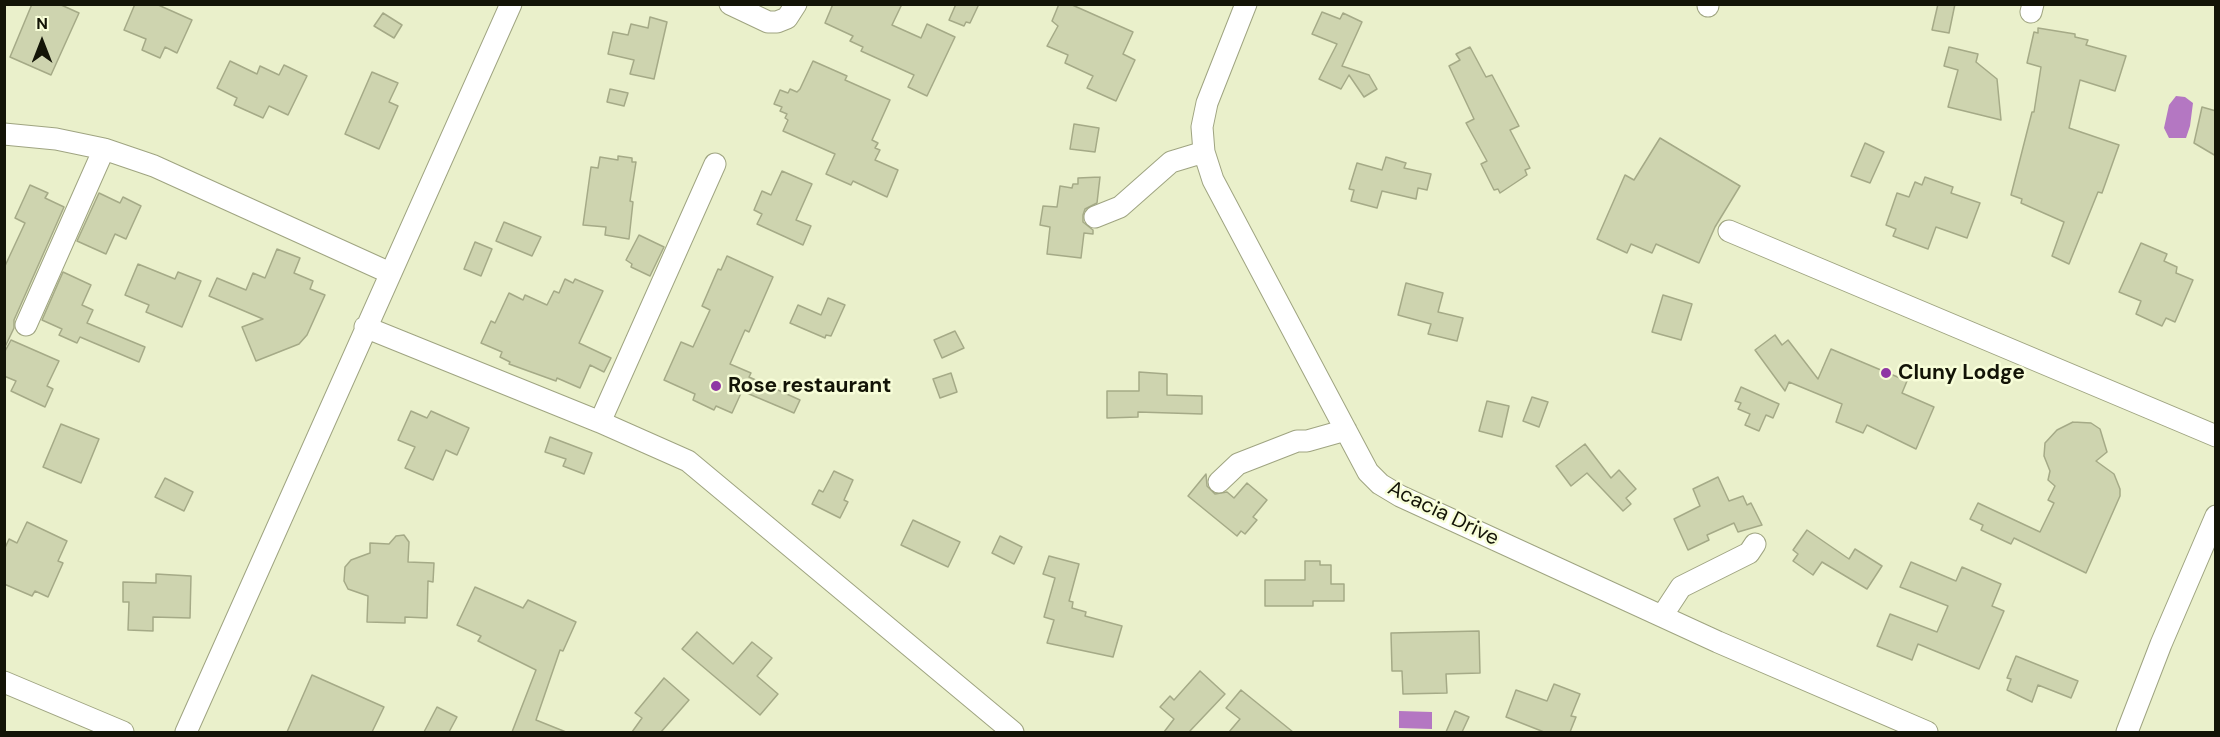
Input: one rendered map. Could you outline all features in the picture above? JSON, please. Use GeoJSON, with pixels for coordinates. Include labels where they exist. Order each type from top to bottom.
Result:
{"type":"FeatureCollection","features":[{"type":"Feature","properties":{"kind":"street"},"geometry":{"type":"LineString","coordinates":[[186,732],[511,4]]}},
{"type":"Feature","properties":{"kind":"street"},"geometry":{"type":"LineString","coordinates":[[730,4],[768,22],[777,22],[787,18],[796,4]]}},
{"type":"Feature","properties":{"kind":"street","name":"Acacia Drive"},"geometry":{"type":"LineString","coordinates":[[1246,4],[1207,103],[1202,127],[1204,152],[1214,180],[1368,472],[1380,484],[1400,496],[1662,616],[1927,732]]}},
{"type":"Feature","properties":{"kind":"street"},"geometry":{"type":"LineString","coordinates":[[4,134],[56,139],[104,149],[154,166],[390,273]]}},
{"type":"Feature","properties":{"kind":"street"},"geometry":{"type":"LineString","coordinates":[[26,325],[104,149]]}},
{"type":"Feature","properties":{"kind":"street"},"geometry":{"type":"LineString","coordinates":[[1095,217],[1120,207],[1171,162],[1204,152]]}},
{"type":"Feature","properties":{"kind":"street"},"geometry":{"type":"LineString","coordinates":[[600,422],[715,164]]}},
{"type":"Feature","properties":{"kind":"street"},"geometry":{"type":"LineString","coordinates":[[1729,231],[2216,436]]}},
{"type":"Feature","properties":{"kind":"street"},"geometry":{"type":"LineString","coordinates":[[365,327],[664,448],[694,466],[1013,732]]}},
{"type":"Feature","properties":{"kind":"street"},"geometry":{"type":"LineString","coordinates":[[1219,483],[1238,464],[1297,441],[1307,441],[1346,430]]}},
{"type":"Feature","properties":{"kind":"street"},"geometry":{"type":"LineString","coordinates":[[2127,732],[2161,644],[2216,516]]}},
{"type":"Feature","properties":{"kind":"street"},"geometry":{"type":"LineString","coordinates":[[1662,616],[1681,587],[1749,553],[1755,544]]}},
{"type":"Feature","properties":{"kind":"street"},"geometry":{"type":"LineString","coordinates":[[4,682],[123,732]]}},
{"type":"Feature","properties":{"kind":"shaded area"},"geometry":{"type":"Polygon","coordinates":[[[2176,96],[2185,97],[2193,103],[2186,138],[2169,138],[2164,128],[2169,105],[2176,96]]]}},
{"type":"Feature","properties":{"kind":"shaded area"},"geometry":{"type":"Polygon","coordinates":[[[1399,711],[1432,712],[1432,729],[1399,728],[1399,711]]]}},
{"type":"Feature","properties":{"kind":"building"},"geometry":{"type":"Polygon","coordinates":[[[32,4],[59,4],[79,13],[51,75],[10,57],[32,4]]]}},
{"type":"Feature","properties":{"kind":"building"},"geometry":{"type":"Polygon","coordinates":[[[135,4],[156,4],[192,20],[177,53],[165,47],[160,58],[142,50],[146,39],[124,30],[135,4]]]}},
{"type":"Feature","properties":{"kind":"building"},"geometry":{"type":"Polygon","coordinates":[[[833,4],[902,4],[892,25],[921,38],[927,24],[955,37],[927,96],[908,87],[914,75],[861,51],[863,47],[850,41],[853,36],[825,23],[833,4]]]}},
{"type":"Feature","properties":{"kind":"building"},"geometry":{"type":"Polygon","coordinates":[[[956,4],[979,4],[970,23],[966,22],[964,26],[949,20],[956,4]]]}},
{"type":"Feature","properties":{"kind":"building"},"geometry":{"type":"Polygon","coordinates":[[[1059,4],[1070,4],[1133,32],[1123,54],[1135,60],[1116,101],[1087,88],[1093,76],[1065,63],[1068,55],[1047,46],[1058,26],[1052,21],[1059,4]]]}},
{"type":"Feature","properties":{"kind":"building"},"geometry":{"type":"Polygon","coordinates":[[[1938,4],[1955,4],[1949,33],[1932,30],[1938,4]]]}},
{"type":"Feature","properties":{"kind":"building"},"geometry":{"type":"Polygon","coordinates":[[[1322,12],[1340,19],[1343,13],[1362,22],[1342,66],[1369,75],[1377,89],[1364,97],[1349,75],[1341,89],[1319,79],[1337,44],[1312,34],[1322,12]]]}},
{"type":"Feature","properties":{"kind":"building"},"geometry":{"type":"Polygon","coordinates":[[[383,13],[402,25],[394,38],[374,26],[383,13]]]}},
{"type":"Feature","properties":{"kind":"building"},"geometry":{"type":"Polygon","coordinates":[[[650,17],[667,22],[654,79],[630,74],[634,60],[608,54],[613,32],[628,35],[631,24],[648,28],[650,17]]]}},
{"type":"Feature","properties":{"kind":"building"},"geometry":{"type":"Polygon","coordinates":[[[2038,28],[2075,34],[2075,37],[2088,40],[2086,45],[2126,56],[2115,91],[2080,80],[2069,128],[2119,145],[2102,193],[2098,192],[2069,264],[2052,256],[2064,222],[2021,203],[2022,199],[2011,195],[2032,112],[2034,112],[2041,67],[2027,63],[2034,32],[2038,33],[2038,28]]]}},
{"type":"Feature","properties":{"kind":"building"},"geometry":{"type":"Polygon","coordinates":[[[1470,47],[1486,77],[1492,75],[1519,126],[1510,130],[1530,168],[1525,170],[1527,175],[1500,193],[1498,189],[1494,190],[1481,164],[1487,161],[1466,123],[1474,119],[1449,66],[1460,60],[1456,54],[1470,47]]]}},
{"type":"Feature","properties":{"kind":"building"},"geometry":{"type":"Polygon","coordinates":[[[1949,47],[1978,54],[1976,62],[1997,79],[2001,120],[1948,107],[1958,70],[1944,66],[1949,47]]]}},
{"type":"Feature","properties":{"kind":"building"},"geometry":{"type":"Polygon","coordinates":[[[230,61],[257,74],[260,66],[279,75],[284,65],[307,76],[288,115],[269,106],[263,118],[234,105],[237,98],[217,88],[230,61]]]}},
{"type":"Feature","properties":{"kind":"building"},"geometry":{"type":"Polygon","coordinates":[[[813,61],[847,76],[845,80],[890,100],[872,140],[878,143],[875,148],[880,150],[875,160],[898,170],[887,197],[853,181],[851,185],[826,174],[835,154],[783,131],[788,120],[785,118],[787,114],[780,111],[782,107],[774,104],[780,90],[788,93],[790,89],[797,92],[813,61]]]}},
{"type":"Feature","properties":{"kind":"building"},"geometry":{"type":"Polygon","coordinates":[[[372,72],[398,83],[389,102],[398,106],[379,149],[345,134],[372,72]]]}},
{"type":"Feature","properties":{"kind":"building"},"geometry":{"type":"Polygon","coordinates":[[[610,89],[628,93],[624,106],[607,102],[610,89]]]}},
{"type":"Feature","properties":{"kind":"building"},"geometry":{"type":"Polygon","coordinates":[[[2202,107],[2216,111],[2216,156],[2194,143],[2202,107]]]}},
{"type":"Feature","properties":{"kind":"building"},"geometry":{"type":"Polygon","coordinates":[[[1074,124],[1099,128],[1095,152],[1070,149],[1074,124]]]}},
{"type":"Feature","properties":{"kind":"building"},"geometry":{"type":"Polygon","coordinates":[[[1660,138],[1740,186],[1715,227],[1699,263],[1656,244],[1652,253],[1631,244],[1627,253],[1597,239],[1625,175],[1634,180],[1660,138]]]}},
{"type":"Feature","properties":{"kind":"building"},"geometry":{"type":"Polygon","coordinates":[[[1865,143],[1884,152],[1870,183],[1851,176],[1865,143]]]}},
{"type":"Feature","properties":{"kind":"building"},"geometry":{"type":"Polygon","coordinates":[[[618,156],[632,158],[632,162],[636,162],[630,201],[633,202],[629,239],[605,235],[606,227],[583,225],[591,167],[598,168],[600,157],[618,160],[618,156]]]}},
{"type":"Feature","properties":{"kind":"building"},"geometry":{"type":"Polygon","coordinates":[[[1386,157],[1406,163],[1404,168],[1431,174],[1427,190],[1418,188],[1416,199],[1382,191],[1377,208],[1351,201],[1354,190],[1349,189],[1357,163],[1382,170],[1386,157]]]}},
{"type":"Feature","properties":{"kind":"building"},"geometry":{"type":"Polygon","coordinates":[[[782,171],[812,184],[796,220],[811,226],[803,245],[757,224],[762,214],[754,210],[762,191],[771,195],[782,171]]]}},
{"type":"Feature","properties":{"kind":"building"},"geometry":{"type":"Polygon","coordinates":[[[1100,177],[1097,203],[1085,209],[1083,215],[1083,222],[1093,230],[1093,234],[1084,233],[1081,258],[1047,254],[1050,227],[1040,225],[1043,206],[1057,207],[1060,186],[1072,188],[1073,184],[1078,184],[1078,178],[1100,177]]]}},
{"type":"Feature","properties":{"kind":"building"},"geometry":{"type":"Polygon","coordinates":[[[1925,177],[1953,187],[1951,193],[1980,203],[1967,238],[1936,227],[1928,249],[1893,236],[1896,229],[1886,225],[1897,193],[1909,197],[1915,182],[1922,185],[1925,177]]]}},
{"type":"Feature","properties":{"kind":"building"},"geometry":{"type":"Polygon","coordinates":[[[30,185],[48,193],[45,198],[64,207],[14,320],[14,328],[4,349],[4,268],[25,223],[15,218],[30,185]]]}},
{"type":"Feature","properties":{"kind":"building"},"geometry":{"type":"Polygon","coordinates":[[[99,193],[120,203],[123,197],[141,206],[126,239],[115,234],[106,254],[77,241],[99,193]]]}},
{"type":"Feature","properties":{"kind":"building"},"geometry":{"type":"Polygon","coordinates":[[[504,222],[541,237],[532,256],[496,241],[504,222]]]}},
{"type":"Feature","properties":{"kind":"building"},"geometry":{"type":"Polygon","coordinates":[[[639,235],[664,247],[650,276],[631,267],[632,264],[626,260],[639,235]]]}},
{"type":"Feature","properties":{"kind":"building"},"geometry":{"type":"Polygon","coordinates":[[[475,242],[492,249],[481,276],[464,269],[475,242]]]}},
{"type":"Feature","properties":{"kind":"building"},"geometry":{"type":"Polygon","coordinates":[[[2141,243],[2167,254],[2164,261],[2177,267],[2176,273],[2193,280],[2175,322],[2166,318],[2162,326],[2136,314],[2141,301],[2119,292],[2141,243]]]}},
{"type":"Feature","properties":{"kind":"building"},"geometry":{"type":"Polygon","coordinates":[[[277,249],[300,258],[294,273],[313,281],[310,289],[325,295],[307,335],[299,344],[256,361],[242,327],[263,319],[209,296],[217,278],[246,290],[253,273],[265,278],[277,249]]]}},
{"type":"Feature","properties":{"kind":"building"},"geometry":{"type":"Polygon","coordinates":[[[727,256],[773,277],[749,332],[745,330],[730,364],[751,373],[749,377],[800,400],[794,413],[742,391],[732,413],[716,406],[714,410],[693,400],[695,394],[664,380],[681,342],[693,347],[710,310],[702,306],[718,269],[721,270],[727,256]]]}},
{"type":"Feature","properties":{"kind":"building"},"geometry":{"type":"Polygon","coordinates":[[[138,264],[175,279],[178,272],[201,281],[182,327],[146,312],[149,305],[125,295],[138,264]]]}},
{"type":"Feature","properties":{"kind":"building"},"geometry":{"type":"Polygon","coordinates":[[[63,272],[91,285],[82,305],[93,310],[87,323],[145,347],[139,362],[80,337],[77,343],[59,335],[62,329],[42,320],[63,272]]]}},
{"type":"Feature","properties":{"kind":"building"},"geometry":{"type":"Polygon","coordinates":[[[565,279],[573,283],[575,279],[603,291],[579,343],[611,358],[604,372],[590,365],[580,388],[557,378],[556,381],[509,364],[510,362],[500,357],[502,352],[481,343],[491,321],[495,323],[509,293],[523,300],[525,295],[547,305],[554,291],[559,293],[565,279]]]}},
{"type":"Feature","properties":{"kind":"building"},"geometry":{"type":"Polygon","coordinates":[[[1406,283],[1443,293],[1438,312],[1463,318],[1457,341],[1428,334],[1431,324],[1398,315],[1406,283]]]}},
{"type":"Feature","properties":{"kind":"building"},"geometry":{"type":"Polygon","coordinates":[[[1663,295],[1692,304],[1681,340],[1652,332],[1663,295]]]}},
{"type":"Feature","properties":{"kind":"building"},"geometry":{"type":"Polygon","coordinates":[[[828,298],[845,305],[831,336],[826,335],[825,338],[790,323],[798,305],[821,315],[828,298]]]}},
{"type":"Feature","properties":{"kind":"building"},"geometry":{"type":"Polygon","coordinates":[[[955,331],[964,348],[942,358],[934,340],[955,331]]]}},
{"type":"Feature","properties":{"kind":"building"},"geometry":{"type":"Polygon","coordinates":[[[1775,335],[1782,345],[1788,340],[1818,379],[1831,349],[1907,381],[1902,393],[1934,407],[1916,449],[1867,425],[1863,433],[1836,422],[1842,404],[1789,382],[1785,391],[1755,350],[1775,335]]]}},
{"type":"Feature","properties":{"kind":"building"},"geometry":{"type":"Polygon","coordinates":[[[11,340],[59,361],[47,386],[53,389],[45,407],[11,391],[16,381],[4,376],[4,353],[11,340]]]}},
{"type":"Feature","properties":{"kind":"building"},"geometry":{"type":"Polygon","coordinates":[[[1139,372],[1167,374],[1167,395],[1202,396],[1202,414],[1138,412],[1138,417],[1107,418],[1107,391],[1139,391],[1139,372]]]}},
{"type":"Feature","properties":{"kind":"building"},"geometry":{"type":"Polygon","coordinates":[[[951,373],[957,392],[940,398],[933,379],[951,373]]]}},
{"type":"Feature","properties":{"kind":"building"},"geometry":{"type":"Polygon","coordinates":[[[1741,387],[1779,404],[1773,418],[1766,415],[1759,431],[1745,425],[1750,414],[1738,409],[1741,403],[1735,401],[1741,387]]]}},
{"type":"Feature","properties":{"kind":"building"},"geometry":{"type":"Polygon","coordinates":[[[1532,397],[1548,402],[1539,427],[1523,421],[1532,397]]]}},
{"type":"Feature","properties":{"kind":"building"},"geometry":{"type":"Polygon","coordinates":[[[1487,401],[1509,406],[1502,437],[1479,431],[1487,401]]]}},
{"type":"Feature","properties":{"kind":"building"},"geometry":{"type":"Polygon","coordinates":[[[411,411],[427,418],[431,411],[469,428],[457,455],[446,450],[433,480],[405,468],[415,447],[398,440],[411,411]]]}},
{"type":"Feature","properties":{"kind":"building"},"geometry":{"type":"Polygon","coordinates":[[[2073,422],[2091,423],[2100,429],[2107,452],[2096,461],[2114,474],[2120,489],[2120,496],[2086,573],[2014,538],[2011,544],[1981,530],[1983,525],[1970,519],[1978,503],[2040,532],[2054,503],[2048,500],[2055,486],[2048,480],[2050,471],[2044,456],[2045,443],[2057,430],[2073,422]]]}},
{"type":"Feature","properties":{"kind":"building"},"geometry":{"type":"Polygon","coordinates":[[[61,424],[99,439],[81,483],[43,467],[61,424]]]}},
{"type":"Feature","properties":{"kind":"building"},"geometry":{"type":"Polygon","coordinates":[[[550,437],[592,453],[584,474],[563,466],[566,459],[545,452],[550,437]]]}},
{"type":"Feature","properties":{"kind":"building"},"geometry":{"type":"Polygon","coordinates":[[[1585,444],[1611,478],[1619,470],[1636,489],[1626,498],[1631,504],[1623,511],[1587,473],[1571,486],[1556,466],[1585,444]]]}},
{"type":"Feature","properties":{"kind":"building"},"geometry":{"type":"Polygon","coordinates":[[[834,471],[853,480],[844,500],[848,502],[840,518],[812,504],[819,490],[823,492],[834,471]]]}},
{"type":"Feature","properties":{"kind":"building"},"geometry":{"type":"Polygon","coordinates":[[[1206,474],[1207,486],[1215,494],[1227,492],[1234,498],[1247,483],[1267,500],[1253,517],[1257,520],[1245,534],[1241,531],[1237,536],[1188,496],[1206,474]]]}},
{"type":"Feature","properties":{"kind":"building"},"geometry":{"type":"Polygon","coordinates":[[[1718,477],[1729,501],[1743,496],[1747,505],[1751,503],[1762,525],[1738,532],[1734,523],[1707,535],[1709,540],[1688,550],[1674,519],[1700,506],[1693,489],[1718,477]]]}},
{"type":"Feature","properties":{"kind":"building"},"geometry":{"type":"Polygon","coordinates":[[[165,478],[193,492],[184,511],[155,497],[165,478]]]}},
{"type":"Feature","properties":{"kind":"building"},"geometry":{"type":"Polygon","coordinates":[[[913,520],[960,542],[948,567],[901,545],[913,520]]]}},
{"type":"Feature","properties":{"kind":"building"},"geometry":{"type":"Polygon","coordinates":[[[27,522],[67,541],[58,561],[63,563],[48,597],[35,591],[32,596],[4,584],[4,550],[9,539],[17,543],[27,522]]]}},
{"type":"Feature","properties":{"kind":"building"},"geometry":{"type":"Polygon","coordinates":[[[1807,530],[1849,559],[1855,549],[1882,566],[1867,589],[1822,562],[1813,575],[1793,561],[1798,554],[1793,550],[1807,530]]]}},
{"type":"Feature","properties":{"kind":"building"},"geometry":{"type":"Polygon","coordinates":[[[404,535],[409,542],[408,562],[434,563],[433,582],[428,581],[427,618],[405,617],[405,623],[367,622],[368,596],[348,589],[344,581],[345,567],[351,560],[370,553],[370,543],[389,544],[396,536],[404,535]]]}},
{"type":"Feature","properties":{"kind":"building"},"geometry":{"type":"Polygon","coordinates":[[[1000,536],[1022,547],[1014,564],[992,553],[1000,536]]]}},
{"type":"Feature","properties":{"kind":"building"},"geometry":{"type":"Polygon","coordinates":[[[1049,556],[1079,564],[1069,601],[1073,602],[1072,608],[1086,612],[1085,616],[1122,626],[1113,657],[1047,643],[1054,620],[1044,617],[1055,578],[1043,574],[1049,556]]]}},
{"type":"Feature","properties":{"kind":"building"},"geometry":{"type":"Polygon","coordinates":[[[1305,561],[1320,561],[1320,565],[1331,565],[1331,584],[1344,584],[1344,601],[1313,601],[1313,606],[1265,606],[1265,580],[1305,580],[1305,561]]]}},
{"type":"Feature","properties":{"kind":"building"},"geometry":{"type":"Polygon","coordinates":[[[1911,562],[1956,581],[1962,567],[2001,584],[1992,606],[2004,611],[1979,669],[1918,644],[1912,660],[1877,646],[1890,614],[1937,632],[1948,606],[1900,587],[1911,562]]]}},
{"type":"Feature","properties":{"kind":"building"},"geometry":{"type":"Polygon","coordinates":[[[156,574],[191,576],[190,618],[153,617],[153,631],[128,630],[129,602],[123,602],[123,582],[156,583],[156,574]]]}},
{"type":"Feature","properties":{"kind":"building"},"geometry":{"type":"Polygon","coordinates":[[[475,587],[523,608],[528,600],[576,622],[563,651],[560,650],[536,720],[566,732],[512,732],[536,670],[478,641],[481,636],[457,625],[475,587]]]}},
{"type":"Feature","properties":{"kind":"building"},"geometry":{"type":"Polygon","coordinates":[[[1479,631],[1480,673],[1446,674],[1447,693],[1403,694],[1402,671],[1392,671],[1391,633],[1479,631]]]}},
{"type":"Feature","properties":{"kind":"building"},"geometry":{"type":"Polygon","coordinates":[[[697,632],[733,664],[752,642],[772,658],[757,676],[778,694],[760,715],[682,649],[697,632]]]}},
{"type":"Feature","properties":{"kind":"building"},"geometry":{"type":"Polygon","coordinates":[[[2016,656],[2078,681],[2071,698],[2038,685],[2032,702],[2007,690],[2011,679],[2007,678],[2016,656]]]}},
{"type":"Feature","properties":{"kind":"building"},"geometry":{"type":"Polygon","coordinates":[[[1200,671],[1225,694],[1189,732],[1164,732],[1174,719],[1160,707],[1170,696],[1174,700],[1200,671]]]}},
{"type":"Feature","properties":{"kind":"building"},"geometry":{"type":"Polygon","coordinates":[[[312,675],[384,707],[372,732],[287,732],[312,675]]]}},
{"type":"Feature","properties":{"kind":"building"},"geometry":{"type":"Polygon","coordinates":[[[664,678],[689,700],[661,732],[632,732],[642,718],[635,713],[664,678]]]}},
{"type":"Feature","properties":{"kind":"building"},"geometry":{"type":"Polygon","coordinates":[[[1554,684],[1580,694],[1571,716],[1576,717],[1570,732],[1544,732],[1506,717],[1516,690],[1547,701],[1554,684]]]}},
{"type":"Feature","properties":{"kind":"building"},"geometry":{"type":"Polygon","coordinates":[[[1241,690],[1293,732],[1229,732],[1240,719],[1226,708],[1241,690]]]}},
{"type":"Feature","properties":{"kind":"building"},"geometry":{"type":"Polygon","coordinates":[[[437,707],[457,717],[449,732],[424,732],[437,707]]]}},
{"type":"Feature","properties":{"kind":"building"},"geometry":{"type":"Polygon","coordinates":[[[1455,711],[1469,717],[1462,732],[1446,732],[1455,711]]]}},
{"type":"Feature","properties":{"kind":"place","name":"Cluny Lodge"},"geometry":{"type":"Point","coordinates":[1886,373]}},
{"type":"Feature","properties":{"kind":"place","name":"Rose restaurant"},"geometry":{"type":"Point","coordinates":[716,386]}}]}
